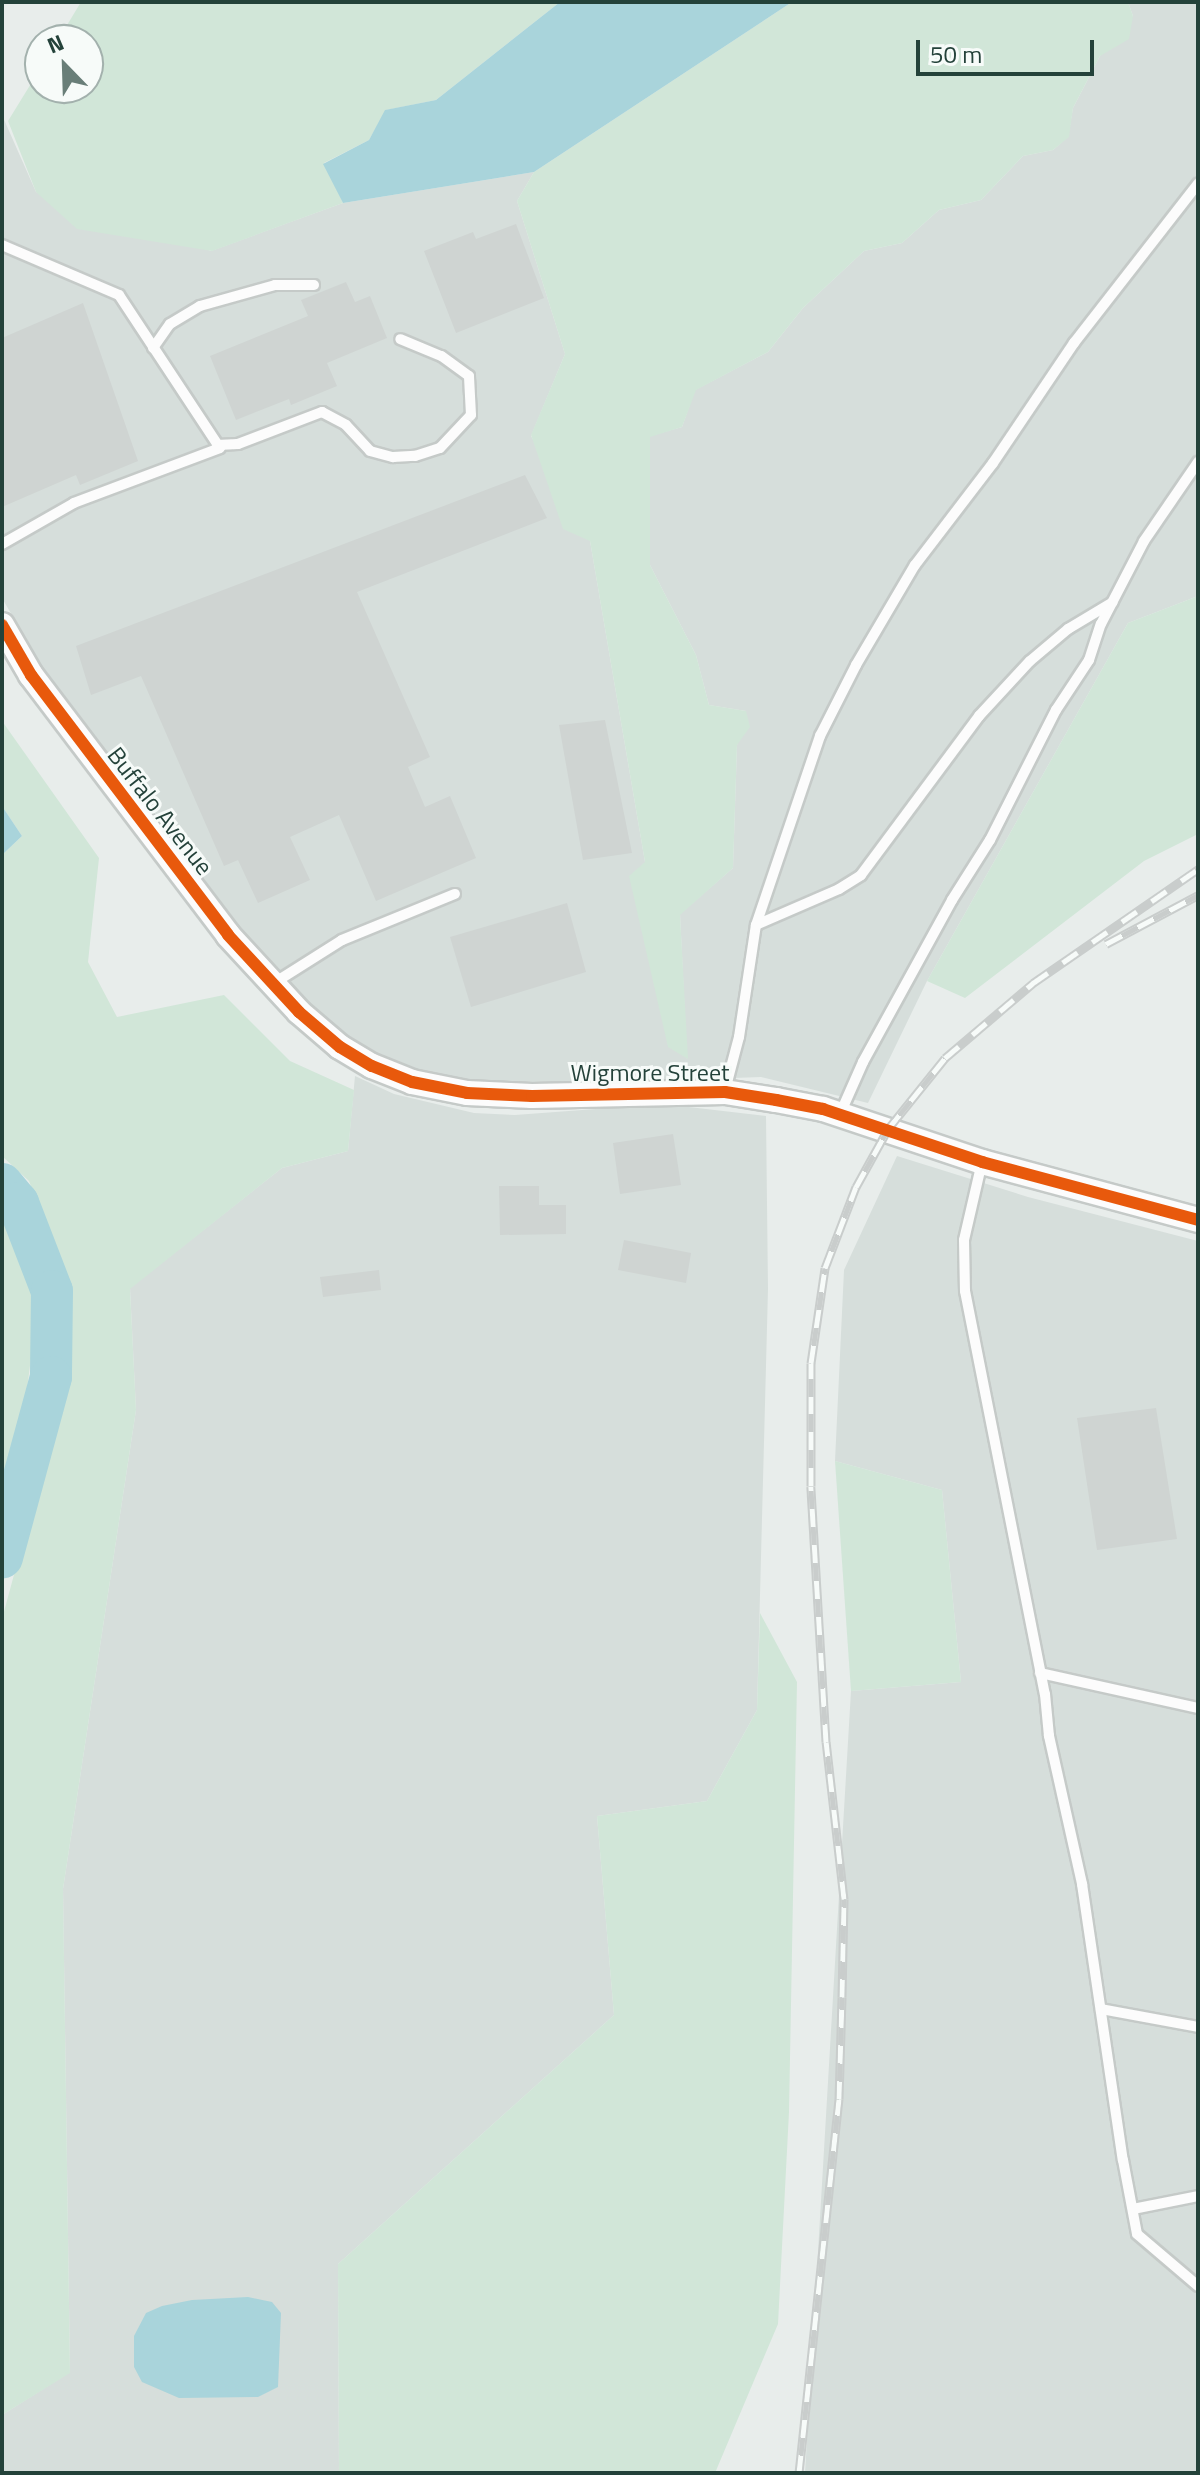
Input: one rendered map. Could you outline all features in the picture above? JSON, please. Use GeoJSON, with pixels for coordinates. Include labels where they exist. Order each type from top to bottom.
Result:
{"type":"FeatureCollection","features":[{"type":"Feature","properties":{"kind":"street","name":"Buffalo Avenue"},"geometry":{"type":"LineString","coordinates":[[2,625],[31,675],[107,779],[228,935],[299,1012]]}},
{"type":"Feature","properties":{"kind":"street","name":"Wigmore Street"},"geometry":{"type":"LineString","coordinates":[[299,1012],[340,1047],[372,1066],[412,1082],[467,1093],[532,1096],[725,1092],[840,1114],[982,1162],[1198,1220]]}},
{"type":"Feature","properties":{"kind":"lane"},"geometry":{"type":"LineString","coordinates":[[725,1092],[739,1037],[756,925],[820,736],[856,665],[915,565],[993,463],[1074,343],[1198,184]]}},
{"type":"Feature","properties":{"kind":"lane"},"geometry":{"type":"LineString","coordinates":[[2,245],[119,295],[220,448],[74,503],[2,544]]}},
{"type":"Feature","properties":{"kind":"lane"},"geometry":{"type":"LineString","coordinates":[[153,348],[170,324],[200,306],[275,285],[314,285]]}},
{"type":"Feature","properties":{"kind":"lane"},"geometry":{"type":"LineString","coordinates":[[217,445],[238,444],[322,412],[346,425],[370,451],[393,457],[415,456],[440,448],[471,415],[469,376],[441,356],[400,339]]}},
{"type":"Feature","properties":{"kind":"lane"},"geometry":{"type":"LineString","coordinates":[[840,1114],[863,1062],[952,900],[990,840],[1056,710],[1089,660],[1101,624],[1144,541],[1198,462]]}},
{"type":"Feature","properties":{"kind":"lane"},"geometry":{"type":"LineString","coordinates":[[756,925],[839,889],[861,875],[999,694],[1030,661],[1068,629],[1114,601]]}},
{"type":"Feature","properties":{"kind":"lane"},"geometry":{"type":"LineString","coordinates":[[273,984],[342,940],[455,894]]}},
{"type":"Feature","properties":{"kind":"lane"},"geometry":{"type":"LineString","coordinates":[[982,1162],[964,1240],[965,1291],[1040,1673],[1049,1736],[1082,1884],[1137,2234],[1198,2286]]}},
{"type":"Feature","properties":{"kind":"lane"},"geometry":{"type":"LineString","coordinates":[[1040,1673],[1198,1708]]}},
{"type":"Feature","properties":{"kind":"lane"},"geometry":{"type":"LineString","coordinates":[[1101,2009],[1198,2027]]}},
{"type":"Feature","properties":{"kind":"lane"},"geometry":{"type":"LineString","coordinates":[[1133,2209],[1198,2196]]}},
{"type":"Feature","properties":{"kind":"shaded area"},"geometry":{"type":"Polygon","coordinates":[[[1128,2],[1198,2],[1198,596],[1128,623],[927,981],[868,1103],[761,1077],[511,1086],[462,1081],[410,1069],[365,1047],[315,1011],[242,935],[41,665],[2,598],[2,115],[36,192],[211,251],[343,203],[534,172],[517,201],[565,354],[531,436],[590,541],[645,862],[687,1059],[680,914],[733,868],[737,745],[746,711],[709,705],[696,655],[650,565],[650,436],[682,427],[695,390],[768,352],[803,308],[864,251],[902,243],[939,210],[981,200],[1023,156],[1053,150],[1068,137],[1073,108],[1100,56],[1133,16],[1128,2]]]}},
{"type":"Feature","properties":{"kind":"shaded area"},"geometry":{"type":"Polygon","coordinates":[[[355,1076],[394,1094],[474,1113],[515,1115],[663,1104],[766,1116],[768,1289],[757,1710],[707,1801],[597,1816],[614,2015],[338,2264],[339,2473],[2,2473],[2,2415],[70,2372],[63,1889],[136,1410],[130,1288],[282,1168],[348,1151],[355,1076]]]}},
{"type":"Feature","properties":{"kind":"shaded area"},"geometry":{"type":"Polygon","coordinates":[[[897,1156],[1028,1197],[1198,1241],[1198,2473],[805,2473],[851,1691],[961,1682],[942,1490],[835,1461],[844,1270],[897,1156]]]}},
{"type":"Feature","properties":{"kind":"green space"},"geometry":{"type":"Polygon","coordinates":[[[81,2],[560,2],[436,100],[386,110],[369,140],[324,163],[343,203],[212,251],[77,229],[36,192],[8,121],[24,95],[24,104],[104,104],[104,24],[68,24],[81,2]]]}},
{"type":"Feature","properties":{"kind":"green space"},"geometry":{"type":"Polygon","coordinates":[[[792,2],[1128,2],[1133,16],[1129,39],[1100,56],[1073,108],[1069,137],[1053,150],[1023,156],[981,200],[939,210],[902,243],[864,251],[803,308],[768,352],[696,390],[682,427],[650,437],[650,565],[696,655],[709,705],[746,711],[750,727],[737,745],[733,868],[680,915],[688,1059],[668,1047],[629,876],[645,862],[590,541],[563,529],[531,435],[565,354],[517,201],[534,172],[792,2]]]}},
{"type":"Feature","properties":{"kind":"green space"},"geometry":{"type":"Polygon","coordinates":[[[1198,596],[1198,834],[1144,861],[965,998],[927,981],[1128,623],[1198,596]]]}},
{"type":"Feature","properties":{"kind":"green space"},"geometry":{"type":"Polygon","coordinates":[[[2,721],[99,858],[88,962],[117,1017],[224,995],[290,1061],[354,1090],[348,1151],[282,1168],[130,1289],[136,1410],[63,1889],[70,2373],[2,2415],[2,1619],[66,1383],[67,1281],[29,1181],[2,1156],[2,855],[22,836],[2,806],[2,721]]]}},
{"type":"Feature","properties":{"kind":"green space"},"geometry":{"type":"Polygon","coordinates":[[[2,1217],[38,1304],[20,1443],[2,1505],[2,1217]]]}},
{"type":"Feature","properties":{"kind":"green space"},"geometry":{"type":"Polygon","coordinates":[[[835,1461],[942,1490],[961,1682],[851,1691],[835,1461]]]}},
{"type":"Feature","properties":{"kind":"green space"},"geometry":{"type":"Polygon","coordinates":[[[760,1613],[797,1682],[789,2112],[778,2324],[715,2473],[339,2473],[338,2264],[614,2015],[597,1816],[707,1801],[757,1710],[760,1613]]]}},
{"type":"Feature","properties":{"kind":"water"},"geometry":{"type":"Polygon","coordinates":[[[560,2],[792,2],[534,172],[343,203],[323,164],[369,140],[385,110],[436,100],[560,2]]]}},
{"type":"Feature","properties":{"kind":"water"},"geometry":{"type":"Polygon","coordinates":[[[2,806],[22,836],[2,855],[2,806]]]}},
{"type":"Feature","properties":{"kind":"water"},"geometry":{"type":"Polygon","coordinates":[[[248,2297],[272,2302],[281,2313],[278,2387],[258,2397],[179,2398],[142,2382],[134,2367],[134,2336],[146,2313],[192,2300],[248,2297]]]}},
{"type":"Feature","properties":{"kind":"building"},"geometry":{"type":"Polygon","coordinates":[[[516,224],[544,298],[456,333],[424,251],[473,232],[476,239],[516,224]]]}},
{"type":"Feature","properties":{"kind":"building"},"geometry":{"type":"Polygon","coordinates":[[[346,282],[355,302],[370,296],[387,338],[327,363],[337,386],[291,405],[289,399],[236,420],[210,356],[308,316],[301,300],[346,282]]]}},
{"type":"Feature","properties":{"kind":"building"},"geometry":{"type":"Polygon","coordinates":[[[83,303],[138,461],[80,485],[76,475],[2,507],[2,338],[83,303]]]}},
{"type":"Feature","properties":{"kind":"building"},"geometry":{"type":"Polygon","coordinates":[[[525,475],[547,518],[357,592],[430,757],[408,767],[425,807],[450,796],[476,858],[376,901],[339,815],[290,837],[310,880],[258,903],[238,860],[224,866],[141,676],[91,695],[76,646],[525,475]]]}},
{"type":"Feature","properties":{"kind":"building"},"geometry":{"type":"Polygon","coordinates":[[[605,720],[632,853],[583,860],[559,725],[605,720]]]}},
{"type":"Feature","properties":{"kind":"building"},"geometry":{"type":"Polygon","coordinates":[[[567,903],[586,972],[471,1007],[450,937],[567,903]]]}},
{"type":"Feature","properties":{"kind":"building"},"geometry":{"type":"Polygon","coordinates":[[[673,1134],[681,1185],[620,1194],[613,1143],[673,1134]]]}},
{"type":"Feature","properties":{"kind":"building"},"geometry":{"type":"Polygon","coordinates":[[[499,1186],[539,1186],[539,1205],[566,1205],[566,1234],[500,1235],[499,1186]]]}},
{"type":"Feature","properties":{"kind":"building"},"geometry":{"type":"Polygon","coordinates":[[[624,1240],[691,1253],[686,1283],[618,1270],[624,1240]]]}},
{"type":"Feature","properties":{"kind":"building"},"geometry":{"type":"Polygon","coordinates":[[[379,1270],[381,1290],[323,1297],[320,1277],[379,1270]]]}},
{"type":"Feature","properties":{"kind":"building"},"geometry":{"type":"Polygon","coordinates":[[[1156,1408],[1177,1539],[1097,1550],[1077,1418],[1156,1408]]]}},
{"type":"Feature","properties":{"kind":"waterway"},"geometry":{"type":"LineString","coordinates":[[2,1184],[18,1203],[52,1291],[51,1377],[2,1557]]}},
{"type":"Feature","properties":{"kind":"railway"},"geometry":{"type":"LineString","coordinates":[[799,2473],[839,2099],[842,1997],[844,1899],[826,1742],[811,1486],[811,1363],[825,1268],[856,1187],[888,1129],[945,1058],[1033,983],[1198,869]]}},
{"type":"Feature","properties":{"kind":"railway"},"geometry":{"type":"LineString","coordinates":[[1106,944],[1198,895]]}},
{"type":"Feature","properties":{"kind":"cycle path"},"geometry":{"type":"LineString","coordinates":[[2,625],[31,675],[228,935],[299,1012],[340,1047],[372,1066],[412,1082],[467,1093],[532,1096],[725,1092],[776,1100],[823,1109],[982,1162],[1198,1220]]}}]}
